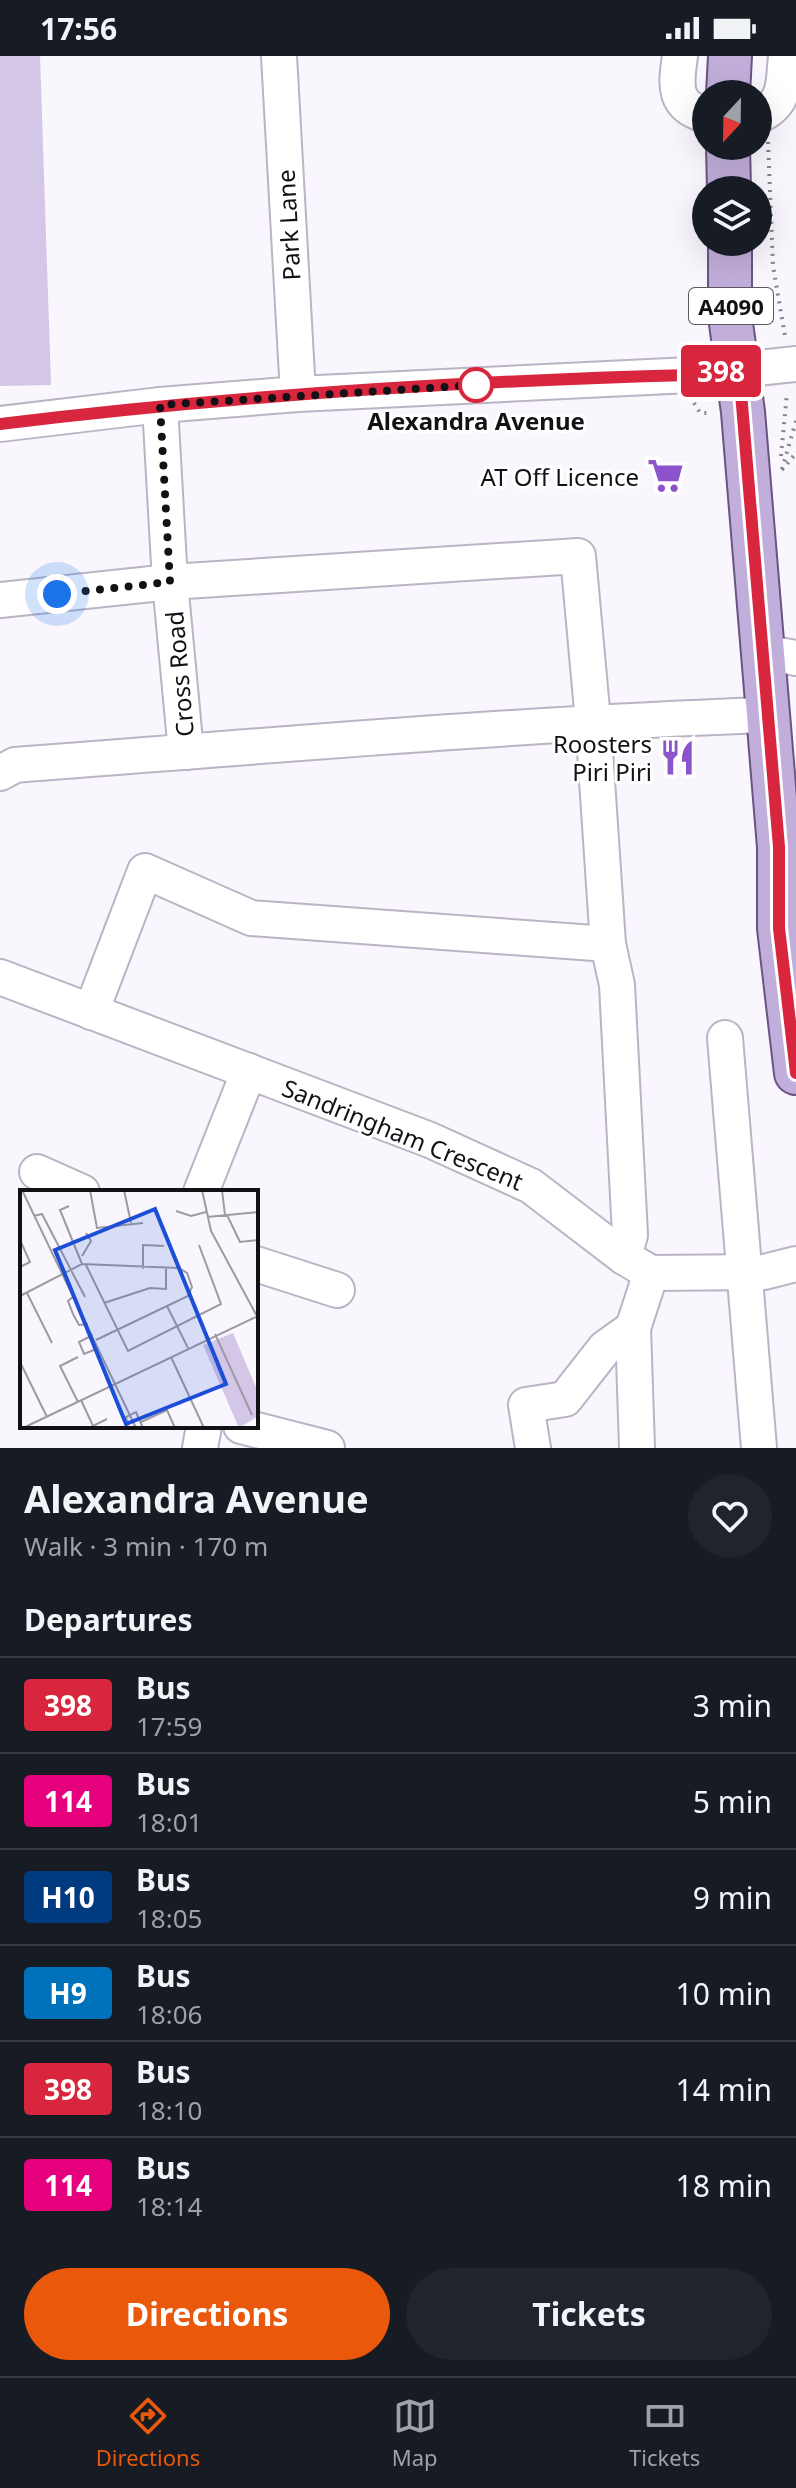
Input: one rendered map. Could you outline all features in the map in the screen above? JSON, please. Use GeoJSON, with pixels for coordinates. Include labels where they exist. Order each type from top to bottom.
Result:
{"type":"FeatureCollection","features":[{"type":"Feature","properties":{"kind":"main road"},"geometry":{"type":"LineString","coordinates":[[729,80],[730,56]]}},
{"type":"Feature","properties":{"kind":"main road","name":"A4090"},"geometry":{"type":"LineString","coordinates":[[730,256],[730,316],[779,655],[767,715],[783,756],[787,849],[779,928],[796,1073]]}},
{"type":"Feature","properties":{"kind":"street","name":"Park Lane"},"geometry":{"type":"LineString","coordinates":[[279,56],[298,394]]}},
{"type":"Feature","properties":{"kind":"street"},"geometry":{"type":"LineString","coordinates":[[680,56],[676,86],[680,98],[692,109]]}},
{"type":"Feature","properties":{"kind":"street"},"geometry":{"type":"LineString","coordinates":[[772,108],[781,95],[786,56]]}},
{"type":"Feature","properties":{"kind":"street"},"geometry":{"type":"LineString","coordinates":[[0,424],[160,405],[298,394],[690,375],[790,365]]}},
{"type":"Feature","properties":{"kind":"street","name":"Cross Road"},"geometry":{"type":"LineString","coordinates":[[160,405],[170,582],[186,752]]}},
{"type":"Feature","properties":{"kind":"street"},"geometry":{"type":"LineString","coordinates":[[0,600],[170,582],[578,556],[608,944],[617,985],[630,1235],[637,1265],[633,1328],[637,1448]]}},
{"type":"Feature","properties":{"kind":"street"},"geometry":{"type":"LineString","coordinates":[[0,773],[15,765],[369,736],[593,721],[767,715]]}},
{"type":"Feature","properties":{"kind":"street"},"geometry":{"type":"LineString","coordinates":[[91,1012],[145,871],[251,918],[608,944]]}},
{"type":"Feature","properties":{"kind":"street","name":"Sandringham Crescent"},"geometry":{"type":"LineString","coordinates":[[0,977],[430,1140],[531,1186],[637,1265]]}},
{"type":"Feature","properties":{"kind":"street"},"geometry":{"type":"LineString","coordinates":[[725,1038],[759,1448]]}},
{"type":"Feature","properties":{"kind":"street"},"geometry":{"type":"LineString","coordinates":[[202,1190],[249,1071]]}},
{"type":"Feature","properties":{"kind":"street"},"geometry":{"type":"LineString","coordinates":[[37,1172],[78,1190]]}},
{"type":"Feature","properties":{"kind":"street"},"geometry":{"type":"LineString","coordinates":[[637,1265],[764,1272],[796,1264]]}},
{"type":"Feature","properties":{"kind":"street"},"geometry":{"type":"LineString","coordinates":[[258,1265],[337,1290]]}},
{"type":"Feature","properties":{"kind":"street"},"geometry":{"type":"LineString","coordinates":[[533,1448],[526,1405],[565,1399],[605,1348],[633,1328]]}},
{"type":"Feature","properties":{"kind":"street"},"geometry":{"type":"LineString","coordinates":[[200,1448],[204,1428]]}},
{"type":"Feature","properties":{"kind":"street"},"geometry":{"type":"LineString","coordinates":[[249,1428],[327,1448]]}},
{"type":"Feature","properties":{"kind":"path"},"geometry":{"type":"LineString","coordinates":[[765,160],[773,266],[790,365],[781,471]]}},
{"type":"Feature","properties":{"kind":"path"},"geometry":{"type":"LineString","coordinates":[[692,400],[700,413],[713,413]]}},
{"type":"Feature","properties":{"kind":"path"},"geometry":{"type":"LineString","coordinates":[[781,471],[796,421]]}},
{"type":"Feature","properties":{"kind":"path"},"geometry":{"type":"LineString","coordinates":[[781,471],[796,453]]}},
{"type":"Feature","properties":{"kind":"shaded area"},"geometry":{"type":"Polygon","coordinates":[[[0,56],[40,56],[51,385],[0,386],[0,56]]]}},
{"type":"Feature","properties":{"kind":"bus line","name":"398"},"geometry":{"type":"LineString","coordinates":[[0,424],[160,405],[298,394],[690,375],[739,369],[779,847],[779,928],[796,1073]]}},
{"type":"Feature","properties":{"kind":"place","name":"Alexandra Avenue"},"geometry":{"type":"Point","coordinates":[476,385]}},
{"type":"Feature","properties":{"kind":"place","name":"AT Off Licence"},"geometry":{"type":"Point","coordinates":[665,476]}},
{"type":"Feature","properties":{"kind":"place","name":"Roosters Piri Piri"},"geometry":{"type":"Point","coordinates":[678,757]}},
{"type":"Feature","properties":{"kind":"route"},"geometry":{"type":"LineString","coordinates":[[57,594],[170,582],[160,405],[476,385]]}}]}
